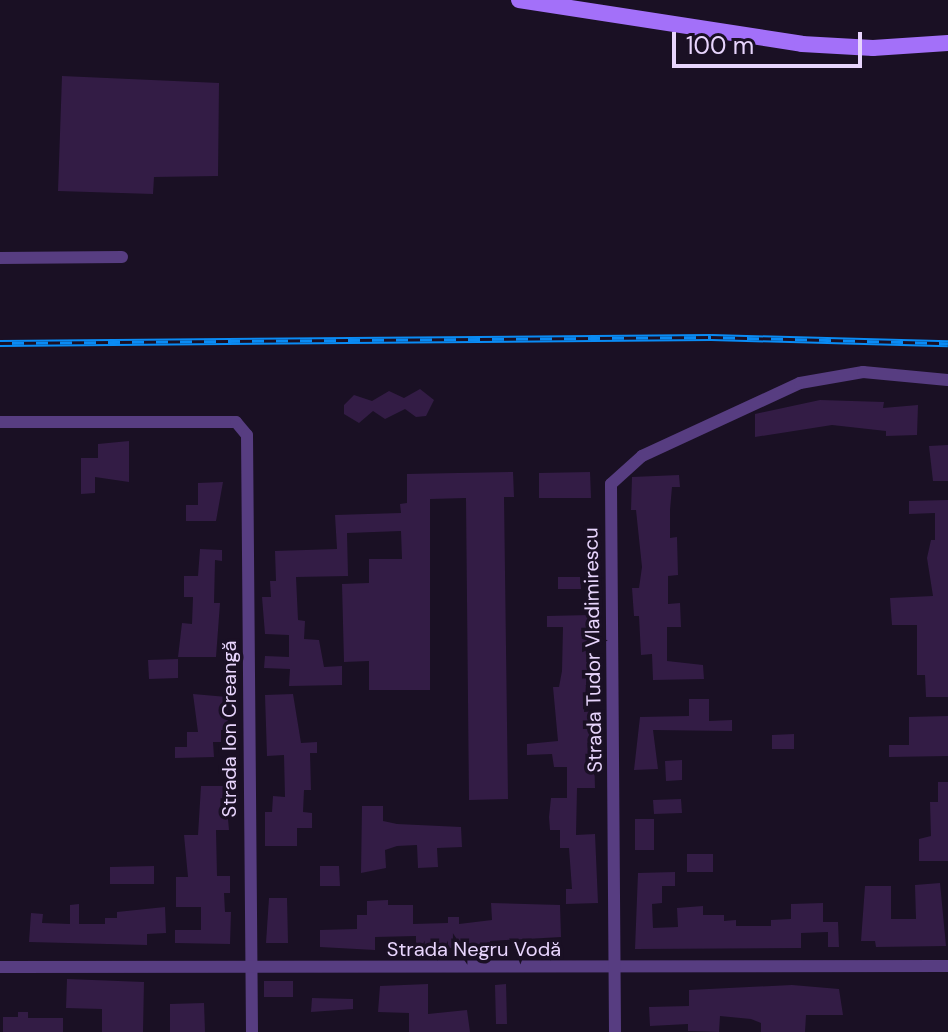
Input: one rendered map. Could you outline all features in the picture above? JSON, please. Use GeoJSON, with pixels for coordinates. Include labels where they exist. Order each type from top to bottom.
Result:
{"type":"FeatureCollection","features":[{"type":"Feature","properties":{"kind":"main road"},"geometry":{"type":"LineString","coordinates":[[519,0],[802,44],[873,48],[948,43]]}},
{"type":"Feature","properties":{"kind":"street"},"geometry":{"type":"LineString","coordinates":[[0,258],[122,257]]}},
{"type":"Feature","properties":{"kind":"street","name":"Strada Tudor Vladimirescu"},"geometry":{"type":"LineString","coordinates":[[615,1032],[611,484],[642,456],[800,383],[863,372],[948,380]]}},
{"type":"Feature","properties":{"kind":"street","name":"Strada Ion Creangă"},"geometry":{"type":"LineString","coordinates":[[0,422],[236,422],[247,435],[252,1032]]}},
{"type":"Feature","properties":{"kind":"street","name":"Strada Negru Vodă"},"geometry":{"type":"LineString","coordinates":[[0,967],[251,970],[948,966]]}},
{"type":"Feature","properties":{"kind":"building"},"geometry":{"type":"Polygon","coordinates":[[[62,76],[219,83],[218,176],[154,177],[153,194],[58,191],[62,76]]]}},
{"type":"Feature","properties":{"kind":"building"},"geometry":{"type":"Polygon","coordinates":[[[420,389],[434,400],[426,416],[416,417],[405,409],[385,419],[373,411],[359,423],[344,414],[344,405],[354,395],[372,401],[389,391],[404,398],[420,389]]]}},
{"type":"Feature","properties":{"kind":"building"},"geometry":{"type":"Polygon","coordinates":[[[820,400],[884,402],[883,408],[918,405],[917,435],[886,436],[886,431],[832,425],[755,437],[755,414],[820,400]]]}},
{"type":"Feature","properties":{"kind":"building"},"geometry":{"type":"Polygon","coordinates":[[[129,441],[129,482],[95,477],[95,493],[81,494],[81,458],[98,458],[98,444],[129,441]]]}},
{"type":"Feature","properties":{"kind":"building"},"geometry":{"type":"Polygon","coordinates":[[[948,445],[948,481],[933,481],[929,446],[948,445]]]}},
{"type":"Feature","properties":{"kind":"building"},"geometry":{"type":"Polygon","coordinates":[[[513,472],[514,497],[504,497],[508,799],[469,800],[466,498],[430,499],[430,690],[369,690],[369,661],[344,662],[342,584],[369,583],[369,559],[402,559],[401,531],[347,533],[348,576],[296,577],[298,620],[305,621],[304,639],[319,640],[324,667],[342,666],[342,685],[289,686],[290,669],[264,668],[265,656],[289,657],[289,635],[265,634],[262,597],[271,597],[270,581],[276,581],[275,551],[337,549],[335,515],[401,513],[400,504],[407,503],[407,474],[513,472]]]}},
{"type":"Feature","properties":{"kind":"building"},"geometry":{"type":"Polygon","coordinates":[[[590,472],[591,498],[539,498],[539,473],[590,472]]]}},
{"type":"Feature","properties":{"kind":"building"},"geometry":{"type":"Polygon","coordinates":[[[679,475],[680,487],[672,487],[670,510],[670,538],[677,537],[678,575],[668,576],[668,604],[680,603],[681,627],[667,627],[667,661],[703,665],[704,679],[653,680],[652,654],[641,655],[639,616],[634,616],[632,588],[639,588],[642,567],[636,510],[631,510],[632,477],[679,475]]]}},
{"type":"Feature","properties":{"kind":"building"},"geometry":{"type":"Polygon","coordinates":[[[223,482],[216,521],[186,521],[186,505],[198,505],[198,483],[223,482]]]}},
{"type":"Feature","properties":{"kind":"building"},"geometry":{"type":"Polygon","coordinates":[[[948,500],[948,697],[926,697],[925,675],[917,675],[917,625],[892,625],[890,598],[933,596],[927,558],[931,540],[935,540],[935,513],[909,514],[909,501],[948,500]]]}},
{"type":"Feature","properties":{"kind":"building"},"geometry":{"type":"Polygon","coordinates":[[[200,549],[222,550],[222,561],[215,560],[214,603],[220,603],[216,657],[178,657],[182,623],[192,624],[193,597],[184,597],[184,576],[198,576],[200,549]]]}},
{"type":"Feature","properties":{"kind":"building"},"geometry":{"type":"Polygon","coordinates":[[[558,577],[580,577],[581,589],[558,589],[558,577]]]}},
{"type":"Feature","properties":{"kind":"building"},"geometry":{"type":"Polygon","coordinates":[[[591,615],[584,712],[596,711],[598,754],[594,754],[595,788],[577,788],[576,835],[595,834],[598,903],[566,904],[566,889],[572,889],[569,848],[560,848],[560,830],[550,830],[549,817],[551,798],[567,798],[567,767],[554,767],[552,754],[527,755],[527,744],[558,741],[553,687],[559,687],[562,671],[563,627],[547,627],[547,616],[591,615]]]}},
{"type":"Feature","properties":{"kind":"building"},"geometry":{"type":"Polygon","coordinates":[[[178,659],[178,678],[149,679],[148,660],[178,659]]]}},
{"type":"Feature","properties":{"kind":"building"},"geometry":{"type":"Polygon","coordinates":[[[193,694],[227,697],[228,730],[221,730],[221,742],[213,742],[214,757],[175,758],[175,747],[187,747],[187,732],[198,732],[193,694]]]}},
{"type":"Feature","properties":{"kind":"building"},"geometry":{"type":"Polygon","coordinates":[[[293,694],[301,743],[317,742],[317,753],[310,753],[311,790],[304,790],[303,812],[312,813],[312,828],[297,828],[297,846],[265,846],[265,812],[272,812],[273,796],[285,797],[284,755],[267,756],[265,695],[293,694]]]}},
{"type":"Feature","properties":{"kind":"building"},"geometry":{"type":"Polygon","coordinates":[[[689,699],[709,699],[709,721],[732,720],[732,731],[653,730],[658,769],[634,770],[640,717],[689,716],[689,699]]]}},
{"type":"Feature","properties":{"kind":"building"},"geometry":{"type":"Polygon","coordinates":[[[948,716],[948,756],[889,757],[889,745],[909,745],[909,717],[948,716]]]}},
{"type":"Feature","properties":{"kind":"building"},"geometry":{"type":"Polygon","coordinates":[[[794,734],[794,749],[772,749],[772,735],[794,734]]]}},
{"type":"Feature","properties":{"kind":"building"},"geometry":{"type":"Polygon","coordinates":[[[682,760],[682,780],[666,781],[665,761],[682,760]]]}},
{"type":"Feature","properties":{"kind":"building"},"geometry":{"type":"Polygon","coordinates":[[[938,782],[948,782],[948,861],[919,861],[919,839],[931,836],[930,802],[938,802],[938,782]]]}},
{"type":"Feature","properties":{"kind":"building"},"geometry":{"type":"Polygon","coordinates":[[[201,786],[225,786],[229,830],[216,830],[217,876],[230,876],[230,893],[224,893],[225,912],[231,912],[230,944],[175,943],[175,930],[201,930],[201,907],[176,907],[176,877],[188,877],[184,835],[198,835],[201,786]]]}},
{"type":"Feature","properties":{"kind":"building"},"geometry":{"type":"Polygon","coordinates":[[[681,799],[682,813],[654,814],[653,800],[681,799]]]}},
{"type":"Feature","properties":{"kind":"building"},"geometry":{"type":"Polygon","coordinates":[[[362,806],[383,806],[383,821],[397,824],[461,827],[462,847],[437,848],[438,867],[418,868],[417,845],[397,846],[385,850],[386,868],[361,873],[362,806]]]}},
{"type":"Feature","properties":{"kind":"building"},"geometry":{"type":"Polygon","coordinates":[[[635,819],[654,819],[654,850],[635,850],[635,819]]]}},
{"type":"Feature","properties":{"kind":"building"},"geometry":{"type":"Polygon","coordinates":[[[687,854],[713,854],[713,872],[687,872],[687,854]]]}},
{"type":"Feature","properties":{"kind":"building"},"geometry":{"type":"Polygon","coordinates":[[[154,866],[154,884],[110,884],[110,867],[154,866]]]}},
{"type":"Feature","properties":{"kind":"building"},"geometry":{"type":"Polygon","coordinates":[[[320,866],[339,866],[340,886],[320,886],[320,866]]]}},
{"type":"Feature","properties":{"kind":"building"},"geometry":{"type":"Polygon","coordinates":[[[675,872],[675,886],[662,886],[662,903],[652,904],[653,928],[678,927],[677,908],[703,906],[703,915],[724,915],[724,921],[736,920],[736,926],[771,926],[771,920],[791,919],[791,904],[823,903],[823,922],[838,922],[839,947],[828,947],[828,932],[801,933],[801,948],[635,949],[638,873],[675,872]]]}},
{"type":"Feature","properties":{"kind":"building"},"geometry":{"type":"Polygon","coordinates":[[[940,883],[946,946],[876,947],[875,941],[861,941],[865,886],[891,886],[891,919],[916,919],[915,885],[940,883]]]}},
{"type":"Feature","properties":{"kind":"building"},"geometry":{"type":"Polygon","coordinates":[[[269,898],[287,898],[288,943],[266,943],[269,898]]]}},
{"type":"Feature","properties":{"kind":"building"},"geometry":{"type":"Polygon","coordinates":[[[388,900],[388,905],[413,905],[413,924],[448,923],[448,917],[459,917],[459,924],[492,920],[491,903],[560,905],[561,937],[490,941],[491,948],[416,948],[416,936],[375,937],[375,950],[320,947],[320,930],[357,929],[357,915],[367,915],[367,901],[388,900]]]}},
{"type":"Feature","properties":{"kind":"building"},"geometry":{"type":"Polygon","coordinates":[[[79,904],[79,924],[105,924],[105,918],[117,918],[117,912],[165,907],[166,933],[147,934],[147,945],[29,942],[31,913],[43,914],[42,923],[70,924],[70,905],[79,904]]]}},
{"type":"Feature","properties":{"kind":"building"},"geometry":{"type":"Polygon","coordinates":[[[67,979],[144,982],[143,1032],[102,1032],[102,1009],[66,1008],[67,979]]]}},
{"type":"Feature","properties":{"kind":"building"},"geometry":{"type":"Polygon","coordinates":[[[264,981],[293,981],[293,997],[264,997],[264,981]]]}},
{"type":"Feature","properties":{"kind":"building"},"geometry":{"type":"Polygon","coordinates":[[[428,984],[428,1014],[467,1010],[470,1032],[409,1032],[409,1013],[378,1012],[380,986],[428,984]]]}},
{"type":"Feature","properties":{"kind":"building"},"geometry":{"type":"Polygon","coordinates":[[[506,984],[507,1024],[496,1024],[495,985],[506,984]]]}},
{"type":"Feature","properties":{"kind":"building"},"geometry":{"type":"Polygon","coordinates":[[[792,985],[839,989],[843,1015],[806,1015],[805,1032],[761,1032],[761,1023],[751,1019],[720,1016],[719,1032],[688,1031],[688,1024],[650,1026],[649,1007],[689,1006],[689,990],[792,985]]]}},
{"type":"Feature","properties":{"kind":"building"},"geometry":{"type":"Polygon","coordinates":[[[312,998],[353,999],[353,1009],[311,1012],[312,998]]]}},
{"type":"Feature","properties":{"kind":"building"},"geometry":{"type":"Polygon","coordinates":[[[204,1003],[205,1032],[170,1032],[170,1004],[204,1003]]]}},
{"type":"Feature","properties":{"kind":"building"},"geometry":{"type":"Polygon","coordinates":[[[18,1012],[28,1012],[28,1018],[63,1018],[63,1032],[3,1032],[3,1017],[18,1017],[18,1012]]]}},
{"type":"Feature","properties":{"kind":"railway"},"geometry":{"type":"LineString","coordinates":[[0,343],[711,337],[948,343]]}}]}
